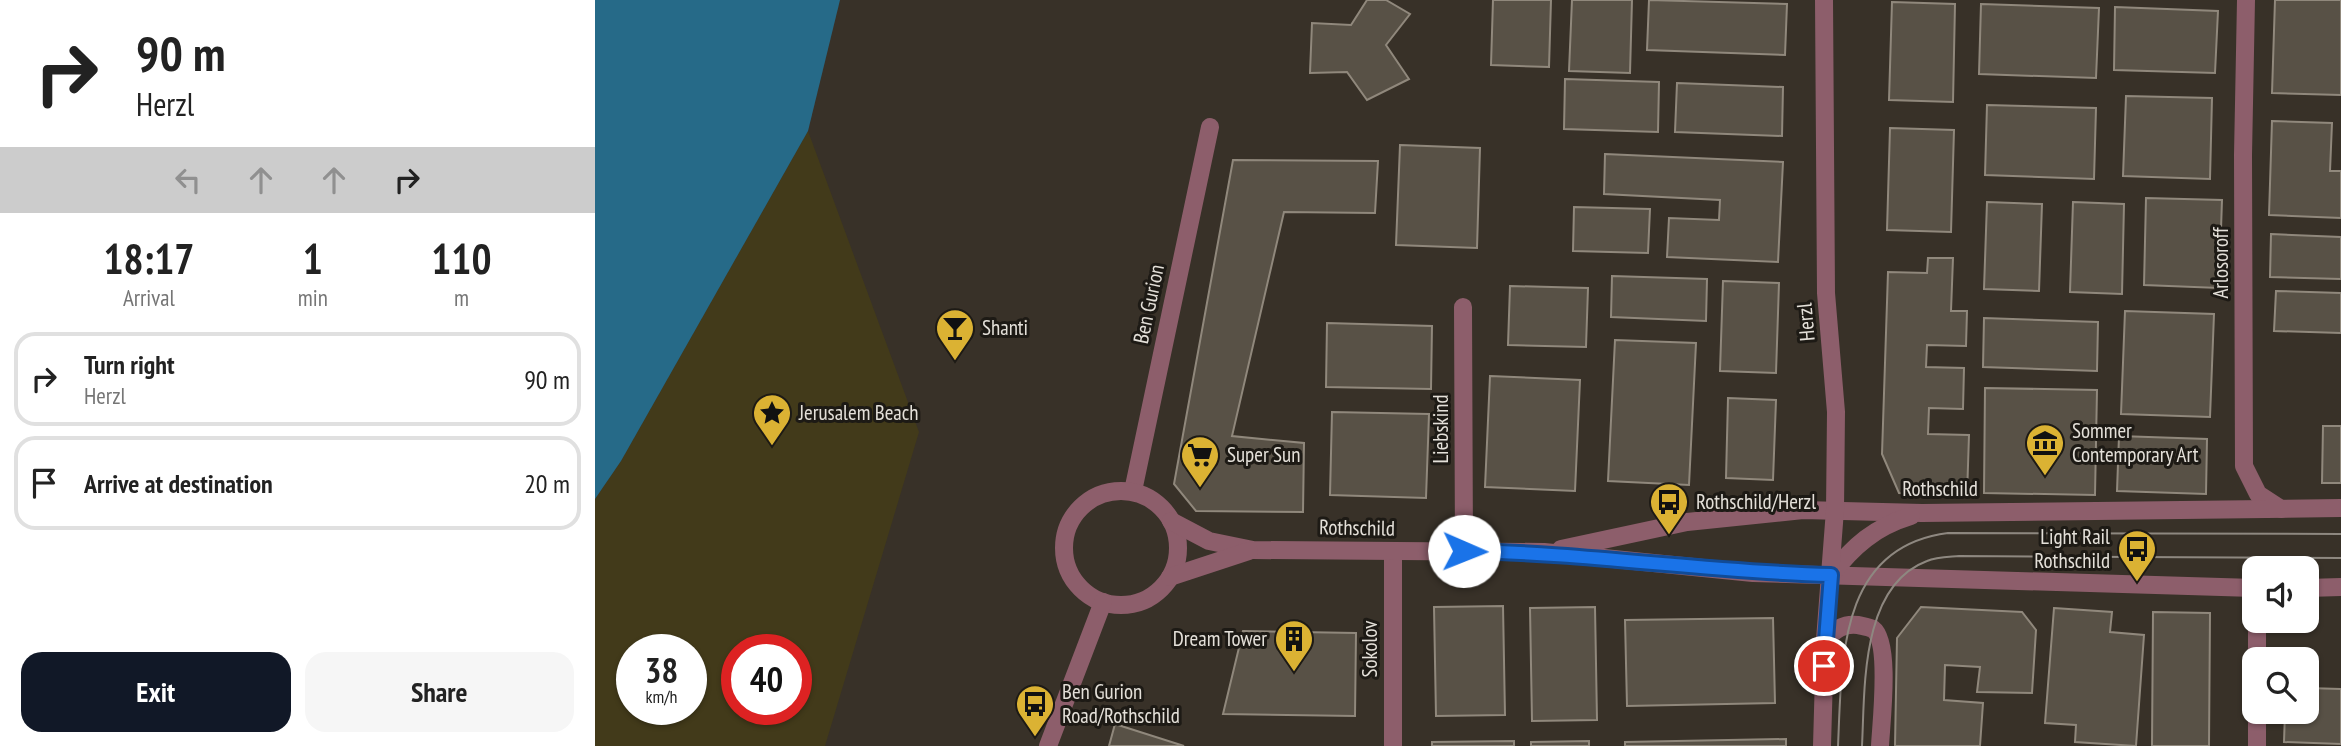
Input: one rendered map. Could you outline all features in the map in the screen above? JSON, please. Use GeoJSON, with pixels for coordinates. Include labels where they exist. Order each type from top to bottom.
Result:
{"type":"FeatureCollection","features":[{"type":"Feature","properties":{"kind":"street","name":"Herzl"},"geometry":{"type":"LineString","coordinates":[[1822,746],[1825,639],[1835,510],[1836,412],[1826,293],[1824,0]]}},
{"type":"Feature","properties":{"kind":"street","name":"Arlosoroff"},"geometry":{"type":"LineString","coordinates":[[2246,0],[2243,155],[2244,466],[2258,494],[2281,509]]}},
{"type":"Feature","properties":{"kind":"street","name":"Ben Gurion"},"geometry":{"type":"LineString","coordinates":[[1133,491],[1210,127]]}},
{"type":"Feature","properties":{"kind":"street","name":"Liebskind"},"geometry":{"type":"LineString","coordinates":[[1463,307],[1464,551]]}},
{"type":"Feature","properties":{"kind":"street"},"geometry":{"type":"LineString","coordinates":[[1111,491],[1133,491],[1152,499],[1171,521],[1179,550],[1170,578],[1145,600],[1124,605],[1103,602],[1085,593],[1072,577],[1064,558],[1064,537],[1073,516],[1089,500],[1111,491]]}},
{"type":"Feature","properties":{"kind":"street","name":"Rothschild"},"geometry":{"type":"LineString","coordinates":[[1544,552],[1687,522],[1803,510],[1922,513],[2341,508]]}},
{"type":"Feature","properties":{"kind":"street"},"geometry":{"type":"LineString","coordinates":[[1831,575],[1848,553],[1867,536],[1892,522],[1922,513]]}},
{"type":"Feature","properties":{"kind":"street","name":"Rothschild"},"geometry":{"type":"LineString","coordinates":[[1171,521],[1209,541],[1253,550],[1544,552],[1741,572],[2242,588]]}},
{"type":"Feature","properties":{"kind":"street","name":"Rothschild"},"geometry":{"type":"LineString","coordinates":[[1170,578],[1253,550]]}},
{"type":"Feature","properties":{"kind":"street","name":"Sokolov"},"geometry":{"type":"LineString","coordinates":[[1393,551],[1393,746]]}},
{"type":"Feature","properties":{"kind":"street"},"geometry":{"type":"LineString","coordinates":[[2319,588],[2341,587]]}},
{"type":"Feature","properties":{"kind":"street"},"geometry":{"type":"LineString","coordinates":[[1048,746],[1103,602]]}},
{"type":"Feature","properties":{"kind":"street"},"geometry":{"type":"LineString","coordinates":[[1825,639],[1837,629],[1850,624],[1873,629],[1878,636],[1883,662],[1880,746]]}},
{"type":"Feature","properties":{"kind":"street"},"geometry":{"type":"LineString","coordinates":[[2257,724],[2257,746]]}},
{"type":"Feature","properties":{"kind":"sand","name":"Jerusalem Beach"},"geometry":{"type":"Polygon","coordinates":[[[808,131],[919,432],[825,746],[595,746],[595,499],[621,461],[808,131]]]}},
{"type":"Feature","properties":{"kind":"water"},"geometry":{"type":"Polygon","coordinates":[[[595,0],[840,0],[808,131],[621,461],[595,499],[595,0]]]}},
{"type":"Feature","properties":{"kind":"building"},"geometry":{"type":"Polygon","coordinates":[[[1367,0],[1386,0],[1410,14],[1386,45],[1409,79],[1367,100],[1347,72],[1310,73],[1312,23],[1351,25],[1367,0]]]}},
{"type":"Feature","properties":{"kind":"building"},"geometry":{"type":"Polygon","coordinates":[[[1493,0],[1551,0],[1549,67],[1491,65],[1493,0]]]}},
{"type":"Feature","properties":{"kind":"building"},"geometry":{"type":"Polygon","coordinates":[[[1572,0],[1632,0],[1630,73],[1569,71],[1572,0]]]}},
{"type":"Feature","properties":{"kind":"building"},"geometry":{"type":"Polygon","coordinates":[[[1649,0],[1787,4],[1785,55],[1647,50],[1649,0]]]}},
{"type":"Feature","properties":{"kind":"building"},"geometry":{"type":"Polygon","coordinates":[[[2275,0],[2341,0],[2341,95],[2272,93],[2275,0]]]}},
{"type":"Feature","properties":{"kind":"building"},"geometry":{"type":"Polygon","coordinates":[[[1892,2],[1955,4],[1953,102],[1889,100],[1892,2]]]}},
{"type":"Feature","properties":{"kind":"building"},"geometry":{"type":"Polygon","coordinates":[[[1981,4],[2099,8],[2096,78],[1979,74],[1981,4]]]}},
{"type":"Feature","properties":{"kind":"building"},"geometry":{"type":"Polygon","coordinates":[[[2115,7],[2218,11],[2215,73],[2114,70],[2115,7]]]}},
{"type":"Feature","properties":{"kind":"building"},"geometry":{"type":"Polygon","coordinates":[[[1565,79],[1659,82],[1658,132],[1564,129],[1565,79]]]}},
{"type":"Feature","properties":{"kind":"building"},"geometry":{"type":"Polygon","coordinates":[[[1677,83],[1783,87],[1782,136],[1675,132],[1677,83]]]}},
{"type":"Feature","properties":{"kind":"building"},"geometry":{"type":"Polygon","coordinates":[[[2126,96],[2212,98],[2210,179],[2123,176],[2126,96]]]}},
{"type":"Feature","properties":{"kind":"building"},"geometry":{"type":"Polygon","coordinates":[[[1987,105],[2096,108],[2094,179],[1985,175],[1987,105]]]}},
{"type":"Feature","properties":{"kind":"building"},"geometry":{"type":"Polygon","coordinates":[[[2272,121],[2332,123],[2330,171],[2341,171],[2341,218],[2269,215],[2272,121]]]}},
{"type":"Feature","properties":{"kind":"building"},"geometry":{"type":"Polygon","coordinates":[[[1890,128],[1954,130],[1951,232],[1887,230],[1890,128]]]}},
{"type":"Feature","properties":{"kind":"building"},"geometry":{"type":"Polygon","coordinates":[[[1400,145],[1480,148],[1477,248],[1396,245],[1400,145]]]}},
{"type":"Feature","properties":{"kind":"building"},"geometry":{"type":"Polygon","coordinates":[[[1605,154],[1783,162],[1778,262],[1667,257],[1669,218],[1719,220],[1720,200],[1604,194],[1605,154]]]}},
{"type":"Feature","properties":{"kind":"building"},"geometry":{"type":"Polygon","coordinates":[[[1233,160],[1378,161],[1375,213],[1284,212],[1232,436],[1304,443],[1303,512],[1196,511],[1174,484],[1233,160]]]}},
{"type":"Feature","properties":{"kind":"building"},"geometry":{"type":"Polygon","coordinates":[[[2146,198],[2222,200],[2219,288],[2144,285],[2146,198]]]}},
{"type":"Feature","properties":{"kind":"building"},"geometry":{"type":"Polygon","coordinates":[[[1987,202],[2042,204],[2039,291],[1984,289],[1987,202]]]}},
{"type":"Feature","properties":{"kind":"building"},"geometry":{"type":"Polygon","coordinates":[[[2073,202],[2124,204],[2122,294],[2070,292],[2073,202]]]}},
{"type":"Feature","properties":{"kind":"building"},"geometry":{"type":"Polygon","coordinates":[[[1574,207],[1650,209],[1648,253],[1573,251],[1574,207]]]}},
{"type":"Feature","properties":{"kind":"building"},"geometry":{"type":"Polygon","coordinates":[[[2271,234],[2341,237],[2341,279],[2270,277],[2271,234]]]}},
{"type":"Feature","properties":{"kind":"building"},"geometry":{"type":"Polygon","coordinates":[[[1928,258],[1953,258],[1951,311],[1967,311],[1966,346],[1927,345],[1926,367],[1964,368],[1963,409],[1929,408],[1928,434],[1969,435],[1967,496],[1899,493],[1882,454],[1888,272],[1927,273],[1928,258]]]}},
{"type":"Feature","properties":{"kind":"building"},"geometry":{"type":"Polygon","coordinates":[[[1612,276],[1707,279],[1706,321],[1611,317],[1612,276]]]}},
{"type":"Feature","properties":{"kind":"building"},"geometry":{"type":"Polygon","coordinates":[[[1723,281],[1779,283],[1776,373],[1720,371],[1723,281]]]}},
{"type":"Feature","properties":{"kind":"building"},"geometry":{"type":"Polygon","coordinates":[[[1510,286],[1588,288],[1586,347],[1508,345],[1510,286]]]}},
{"type":"Feature","properties":{"kind":"building"},"geometry":{"type":"Polygon","coordinates":[[[2276,291],[2341,293],[2341,333],[2274,331],[2276,291]]]}},
{"type":"Feature","properties":{"kind":"building"},"geometry":{"type":"Polygon","coordinates":[[[2125,311],[2214,314],[2210,417],[2121,414],[2125,311]]]}},
{"type":"Feature","properties":{"kind":"building"},"geometry":{"type":"Polygon","coordinates":[[[1984,318],[2098,322],[2097,371],[1983,367],[1984,318]]]}},
{"type":"Feature","properties":{"kind":"building"},"geometry":{"type":"Polygon","coordinates":[[[1327,323],[1432,326],[1431,389],[1326,387],[1327,323]]]}},
{"type":"Feature","properties":{"kind":"building"},"geometry":{"type":"Polygon","coordinates":[[[1615,340],[1696,343],[1689,485],[1608,481],[1615,340]]]}},
{"type":"Feature","properties":{"kind":"building"},"geometry":{"type":"Polygon","coordinates":[[[1490,376],[1580,380],[1575,491],[1485,487],[1490,376]]]}},
{"type":"Feature","properties":{"kind":"building"},"geometry":{"type":"Polygon","coordinates":[[[1985,388],[2097,390],[2095,495],[1984,493],[1985,388]]]}},
{"type":"Feature","properties":{"kind":"building"},"geometry":{"type":"Polygon","coordinates":[[[1728,398],[1776,400],[1773,480],[1726,478],[1728,398]]]}},
{"type":"Feature","properties":{"kind":"building"},"geometry":{"type":"Polygon","coordinates":[[[1332,412],[1429,414],[1426,498],[1330,495],[1332,412]]]}},
{"type":"Feature","properties":{"kind":"building"},"geometry":{"type":"Polygon","coordinates":[[[2323,426],[2341,426],[2341,483],[2322,483],[2323,426]]]}},
{"type":"Feature","properties":{"kind":"building"},"geometry":{"type":"Polygon","coordinates":[[[2119,436],[2207,439],[2206,494],[2117,491],[2119,436]]]}},
{"type":"Feature","properties":{"kind":"building"},"geometry":{"type":"Polygon","coordinates":[[[1503,606],[1505,715],[1436,716],[1434,607],[1503,606]]]}},
{"type":"Feature","properties":{"kind":"building"},"geometry":{"type":"Polygon","coordinates":[[[1595,607],[1597,720],[1532,721],[1530,608],[1595,607]]]}},
{"type":"Feature","properties":{"kind":"building"},"geometry":{"type":"Polygon","coordinates":[[[1921,607],[2022,612],[2036,630],[2032,693],[1977,692],[1980,667],[1945,665],[1944,700],[1983,703],[1980,746],[1895,746],[1897,638],[1921,607]]]}},
{"type":"Feature","properties":{"kind":"building"},"geometry":{"type":"Polygon","coordinates":[[[2054,608],[2112,612],[2110,632],[2144,635],[2136,746],[2075,742],[2076,725],[2045,723],[2054,608]]]}},
{"type":"Feature","properties":{"kind":"building"},"geometry":{"type":"Polygon","coordinates":[[[2153,612],[2210,613],[2209,746],[2152,746],[2153,612]]]}},
{"type":"Feature","properties":{"kind":"building"},"geometry":{"type":"Polygon","coordinates":[[[1773,618],[1775,703],[1627,706],[1625,620],[1773,618]]]}},
{"type":"Feature","properties":{"kind":"building","name":"Dream Tower"},"geometry":{"type":"Polygon","coordinates":[[[1243,631],[1356,633],[1355,716],[1223,714],[1243,631]]]}},
{"type":"Feature","properties":{"kind":"building"},"geometry":{"type":"Polygon","coordinates":[[[2319,688],[2341,689],[2341,744],[2284,742],[2285,724],[2319,724],[2319,688]]]}},
{"type":"Feature","properties":{"kind":"building"},"geometry":{"type":"Polygon","coordinates":[[[1115,724],[1184,746],[1109,746],[1115,724]]]}},
{"type":"Feature","properties":{"kind":"building"},"geometry":{"type":"Polygon","coordinates":[[[1786,739],[1786,746],[1625,746],[1625,742],[1786,739]]]}},
{"type":"Feature","properties":{"kind":"building"},"geometry":{"type":"Polygon","coordinates":[[[1514,741],[1514,746],[1432,746],[1432,742],[1514,741]]]}},
{"type":"Feature","properties":{"kind":"building"},"geometry":{"type":"Polygon","coordinates":[[[1589,741],[1589,746],[1531,746],[1531,742],[1589,741]]]}},
{"type":"Feature","properties":{"kind":"tram line"},"geometry":{"type":"LineString","coordinates":[[1838,746],[1841,678],[1853,612],[1866,584],[1885,560],[1912,543],[1948,533],[2341,534]]}},
{"type":"Feature","properties":{"kind":"tram line"},"geometry":{"type":"LineString","coordinates":[[1862,746],[1866,669],[1878,615],[1889,592],[1905,574],[1927,561],[1959,556],[2341,558]]}},
{"type":"Feature","properties":{"kind":"place","name":"Shanti"},"geometry":{"type":"Point","coordinates":[955,362]}},
{"type":"Feature","properties":{"kind":"place","name":"Jerusalem Beach"},"geometry":{"type":"Point","coordinates":[772,447]}},
{"type":"Feature","properties":{"kind":"place","name":"Sommer Contemporary Art"},"geometry":{"type":"Point","coordinates":[2045,477]}},
{"type":"Feature","properties":{"kind":"place","name":"Super Sun"},"geometry":{"type":"Point","coordinates":[1200,489]}},
{"type":"Feature","properties":{"kind":"place","name":"Rothschild/Herzl"},"geometry":{"type":"Point","coordinates":[1669,536]}},
{"type":"Feature","properties":{"kind":"place","name":"Light Rail Rothschild"},"geometry":{"type":"Point","coordinates":[2137,583]}},
{"type":"Feature","properties":{"kind":"place","name":"Dream Tower"},"geometry":{"type":"Point","coordinates":[1294,673]}},
{"type":"Feature","properties":{"kind":"place","name":"Ben Gurion Road/Rothschild"},"geometry":{"type":"Point","coordinates":[1035,738]}},
{"type":"Feature","properties":{"kind":"route"},"geometry":{"type":"LineString","coordinates":[[1464,551],[1544,552],[1690,568],[1831,575],[1824,666]]}}]}
